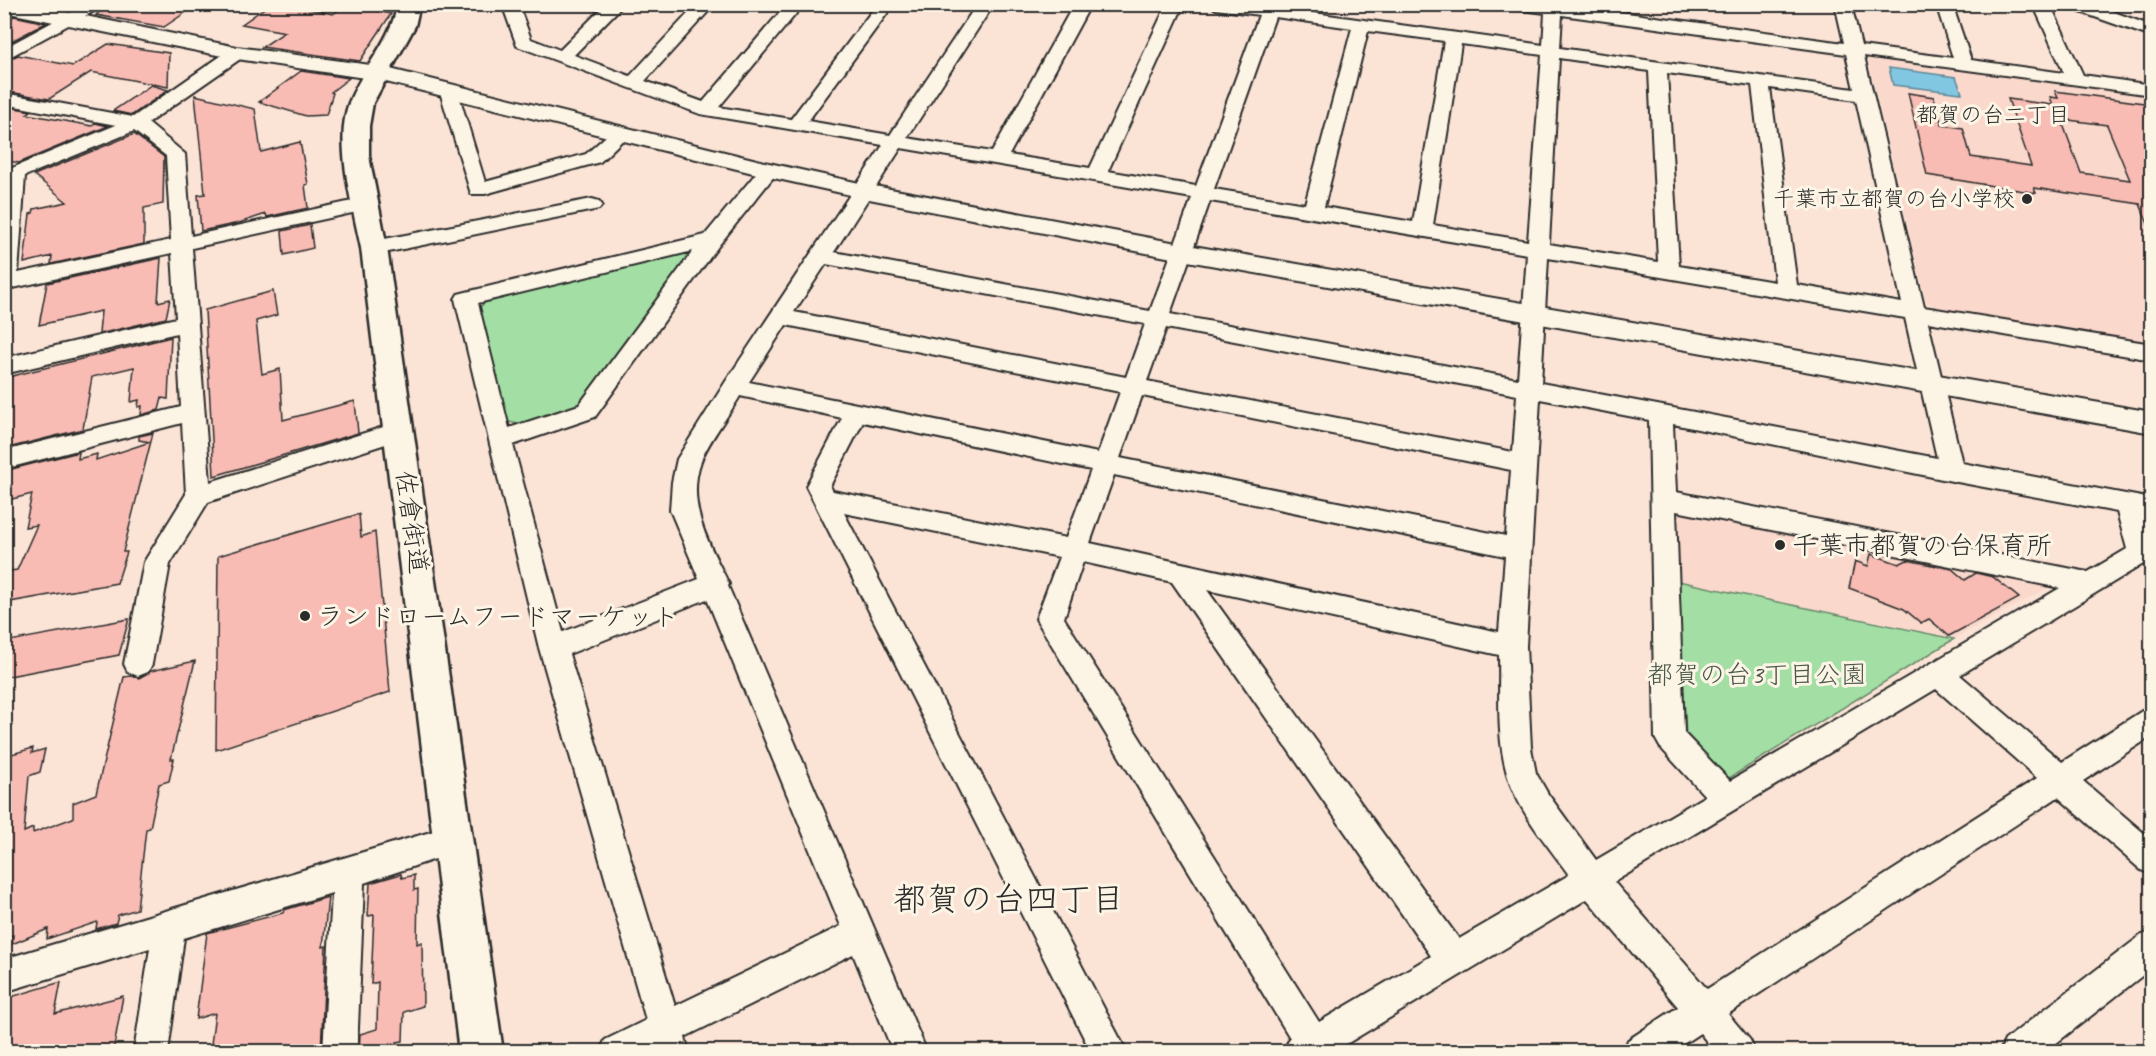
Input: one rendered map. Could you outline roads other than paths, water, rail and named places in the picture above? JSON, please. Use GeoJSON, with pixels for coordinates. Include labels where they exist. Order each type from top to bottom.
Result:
{"type":"FeatureCollection","features":[{"type":"Feature","properties":{"kind":"main road","name":"佐倉街道"},"geometry":{"type":"LineString","coordinates":[[409,4],[404,26],[361,103],[357,126],[357,156],[374,248],[481,1052]]}},
{"type":"Feature","properties":{"kind":"street"},"geometry":{"type":"LineString","coordinates":[[4,55],[99,4]]}},
{"type":"Feature","properties":{"kind":"street"},"geometry":{"type":"LineString","coordinates":[[510,4],[524,42],[706,110],[2151,352]]}},
{"type":"Feature","properties":{"kind":"street"},"geometry":{"type":"LineString","coordinates":[[563,56],[616,4]]}},
{"type":"Feature","properties":{"kind":"street"},"geometry":{"type":"LineString","coordinates":[[634,82],[707,4]]}},
{"type":"Feature","properties":{"kind":"street"},"geometry":{"type":"LineString","coordinates":[[706,110],[796,4]]}},
{"type":"Feature","properties":{"kind":"street"},"geometry":{"type":"LineString","coordinates":[[796,125],[886,4]]}},
{"type":"Feature","properties":{"kind":"street"},"geometry":{"type":"LineString","coordinates":[[910,1052],[716,584],[683,510],[684,482],[689,459],[734,387],[986,4]]}},
{"type":"Feature","properties":{"kind":"street"},"geometry":{"type":"LineString","coordinates":[[998,158],[1083,4]]}},
{"type":"Feature","properties":{"kind":"street"},"geometry":{"type":"LineString","coordinates":[[1097,175],[1176,4]]}},
{"type":"Feature","properties":{"kind":"street"},"geometry":{"type":"LineString","coordinates":[[1216,4],[1270,8],[1361,26],[1864,96]]}},
{"type":"Feature","properties":{"kind":"street"},"geometry":{"type":"LineString","coordinates":[[1515,4],[2151,90]]}},
{"type":"Feature","properties":{"kind":"street"},"geometry":{"type":"LineString","coordinates":[[1843,4],[1952,472]]}},
{"type":"Feature","properties":{"kind":"street"},"geometry":{"type":"LineString","coordinates":[[1944,4],[1964,65]]}},
{"type":"Feature","properties":{"kind":"street"},"geometry":{"type":"LineString","coordinates":[[2041,4],[2076,80]]}},
{"type":"Feature","properties":{"kind":"street"},"geometry":{"type":"LineString","coordinates":[[2075,4],[2151,32]]}},
{"type":"Feature","properties":{"kind":"street"},"geometry":{"type":"LineString","coordinates":[[4,6],[237,53],[378,74],[769,170],[1182,252],[2151,423]]}},
{"type":"Feature","properties":{"kind":"street"},"geometry":{"type":"LineString","coordinates":[[820,256],[1158,319],[1529,388],[2140,507],[2141,553],[1306,1048],[1050,619],[1133,386],[1158,319],[1204,193],[1270,8]]}},
{"type":"Feature","properties":{"kind":"street"},"geometry":{"type":"LineString","coordinates":[[1553,8],[1512,646],[1512,704],[1516,748],[1522,775],[1537,804],[1591,879],[1738,1052]]}},
{"type":"Feature","properties":{"kind":"street"},"geometry":{"type":"LineString","coordinates":[[1313,211],[1361,26]]}},
{"type":"Feature","properties":{"kind":"street"},"geometry":{"type":"LineString","coordinates":[[1422,229],[1452,39]]}},
{"type":"Feature","properties":{"kind":"street"},"geometry":{"type":"LineString","coordinates":[[237,53],[136,123],[8,174],[6,283],[366,204]]}},
{"type":"Feature","properties":{"kind":"street"},"geometry":{"type":"LineString","coordinates":[[1658,67],[1669,273]]}},
{"type":"Feature","properties":{"kind":"street"},"geometry":{"type":"LineString","coordinates":[[1760,81],[1787,292]]}},
{"type":"Feature","properties":{"kind":"street"},"geometry":{"type":"LineString","coordinates":[[449,92],[478,189],[593,158],[621,133]]}},
{"type":"Feature","properties":{"kind":"street"},"geometry":{"type":"LineString","coordinates":[[4,98],[136,123],[175,154],[199,495],[158,562],[138,664]]}},
{"type":"Feature","properties":{"kind":"street"},"geometry":{"type":"LineString","coordinates":[[500,440],[587,411],[712,240],[769,170]]}},
{"type":"Feature","properties":{"kind":"street"},"geometry":{"type":"LineString","coordinates":[[374,248],[592,205]]}},
{"type":"Feature","properties":{"kind":"street"},"geometry":{"type":"LineString","coordinates":[[668,1041],[553,648],[466,298],[712,240]]}},
{"type":"Feature","properties":{"kind":"street"},"geometry":{"type":"LineString","coordinates":[[780,317],[1524,463]]}},
{"type":"Feature","properties":{"kind":"street"},"geometry":{"type":"LineString","coordinates":[[4,366],[187,323]]}},
{"type":"Feature","properties":{"kind":"street"},"geometry":{"type":"LineString","coordinates":[[734,387],[1519,549]]}},
{"type":"Feature","properties":{"kind":"street"},"geometry":{"type":"LineString","coordinates":[[4,460],[194,412]]}},
{"type":"Feature","properties":{"kind":"street"},"geometry":{"type":"LineString","coordinates":[[857,412],[818,486],[1110,1052]]}},
{"type":"Feature","properties":{"kind":"street"},"geometry":{"type":"LineString","coordinates":[[1663,414],[1661,418],[1670,738],[1727,799]]}},
{"type":"Feature","properties":{"kind":"street"},"geometry":{"type":"LineString","coordinates":[[199,495],[399,430]]}},
{"type":"Feature","properties":{"kind":"street"},"geometry":{"type":"LineString","coordinates":[[825,499],[1075,550],[1512,646]]}},
{"type":"Feature","properties":{"kind":"street"},"geometry":{"type":"LineString","coordinates":[[1663,499],[2091,583]]}},
{"type":"Feature","properties":{"kind":"street"},"geometry":{"type":"LineString","coordinates":[[1181,574],[1454,960]]}},
{"type":"Feature","properties":{"kind":"street"},"geometry":{"type":"LineString","coordinates":[[553,648],[716,584]]}},
{"type":"Feature","properties":{"kind":"street"},"geometry":{"type":"LineString","coordinates":[[1938,673],[2151,860]]}},
{"type":"Feature","properties":{"kind":"street"},"geometry":{"type":"LineString","coordinates":[[1640,1052],[2151,720]]}},
{"type":"Feature","properties":{"kind":"street"},"geometry":{"type":"LineString","coordinates":[[4,976],[170,925],[349,874],[454,839]]}},
{"type":"Feature","properties":{"kind":"street"},"geometry":{"type":"LineString","coordinates":[[340,1052],[349,874]]}},
{"type":"Feature","properties":{"kind":"street"},"geometry":{"type":"LineString","coordinates":[[151,1052],[170,925]]}},
{"type":"Feature","properties":{"kind":"street"},"geometry":{"type":"LineString","coordinates":[[617,1052],[668,1041],[861,933]]}},
{"type":"Feature","properties":{"kind":"street"},"geometry":{"type":"LineString","coordinates":[[2018,1052],[2151,947]]}},
{"type":"Feature","properties":{"kind":"water"},"geometry":{"type":"Polygon","coordinates":[[[1889,68],[1956,77],[1962,93],[1893,85],[1889,68]]]}},
{"type":"Feature","properties":{"kind":"place","name":"千葉市立都賀の台小学校"},"geometry":{"type":"Point","coordinates":[2027,199]}},
{"type":"Feature","properties":{"kind":"place","name":"千葉市都賀の台保育所"},"geometry":{"type":"Point","coordinates":[1780,545]}},
{"type":"Feature","properties":{"kind":"place","name":"ランドロームフードマーケット"},"geometry":{"type":"Point","coordinates":[305,616]}},
{"type":"Feature","properties":{"kind":"district","name":"都賀の台二丁目"},"geometry":{"type":"Point","coordinates":[1993,115]}},
{"type":"Feature","properties":{"kind":"district","name":"都賀の台四丁目"},"geometry":{"type":"Point","coordinates":[1009,899]}},
{"type":"Feature","properties":{"kind":"park label","name":"都賀の台3丁目公園"},"geometry":{"type":"Point","coordinates":[1757,674]}}]}
